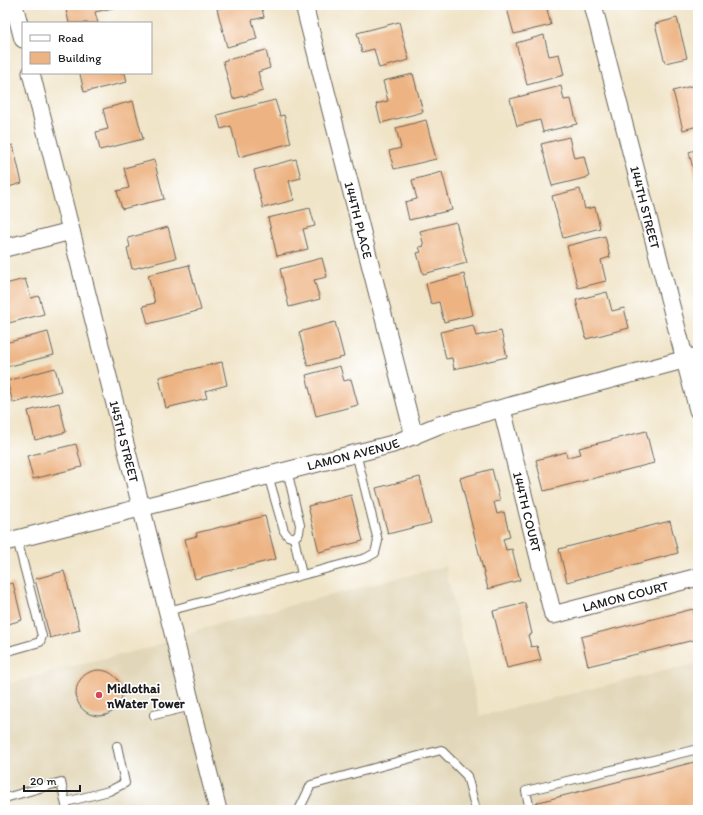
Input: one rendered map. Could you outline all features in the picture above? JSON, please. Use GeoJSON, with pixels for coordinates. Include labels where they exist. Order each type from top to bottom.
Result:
{"type":"FeatureCollection","features":[{"type":"Feature","properties":{"kind":"street"},"geometry":{"type":"LineString","coordinates":[[14,5],[22,36]]}},
{"type":"Feature","properties":{"kind":"street","name":"144TH PLACE"},"geometry":{"type":"LineString","coordinates":[[304,5],[414,436]]}},
{"type":"Feature","properties":{"kind":"street","name":"144TH STREET"},"geometry":{"type":"LineString","coordinates":[[593,5],[691,357],[698,410]]}},
{"type":"Feature","properties":{"kind":"street","name":"145TH STREET"},"geometry":{"type":"LineString","coordinates":[[32,74],[218,810]]}},
{"type":"Feature","properties":{"kind":"street"},"geometry":{"type":"LineString","coordinates":[[5,248],[71,231]]}},
{"type":"Feature","properties":{"kind":"street","name":"LAMON AVENUE"},"geometry":{"type":"LineString","coordinates":[[11,540],[393,444],[439,425],[691,357]]}},
{"type":"Feature","properties":{"kind":"street","name":"144TH COURT"},"geometry":{"type":"LineString","coordinates":[[502,409],[553,615]]}},
{"type":"Feature","properties":{"kind":"street","name":"LAMON COURT"},"geometry":{"type":"LineString","coordinates":[[553,615],[698,577]]}},
{"type":"Feature","properties":{"kind":"lane"},"geometry":{"type":"LineString","coordinates":[[168,611],[366,558],[375,553],[378,541],[356,453]]}},
{"type":"Feature","properties":{"kind":"lane"},"geometry":{"type":"LineString","coordinates":[[287,470],[300,525],[299,533],[294,538]]}},
{"type":"Feature","properties":{"kind":"lane"},"geometry":{"type":"LineString","coordinates":[[268,475],[284,531],[288,536],[294,538]]}},
{"type":"Feature","properties":{"kind":"lane"},"geometry":{"type":"LineString","coordinates":[[294,538],[302,575]]}},
{"type":"Feature","properties":{"kind":"lane"},"geometry":{"type":"LineString","coordinates":[[5,652],[40,642],[42,636],[11,540]]}},
{"type":"Feature","properties":{"kind":"lane"},"geometry":{"type":"LineString","coordinates":[[154,715],[192,706]]}},
{"type":"Feature","properties":{"kind":"lane"},"geometry":{"type":"LineString","coordinates":[[5,798],[61,782],[66,806],[109,792],[125,783],[117,746]]}},
{"type":"Feature","properties":{"kind":"lane"},"geometry":{"type":"LineString","coordinates":[[530,810],[526,791],[698,749]]}},
{"type":"Feature","properties":{"kind":"lane"},"geometry":{"type":"LineString","coordinates":[[299,810],[311,785],[441,750],[467,776],[476,810]]}},
{"type":"Feature","properties":{"kind":"shaded area"},"geometry":{"type":"Polygon","coordinates":[[[445,566],[480,716],[698,663],[698,810],[5,810],[5,685],[66,667],[149,648],[206,627],[445,566]]]}},
{"type":"Feature","properties":{"kind":"building"},"geometry":{"type":"Polygon","coordinates":[[[65,5],[121,5],[95,12],[98,22],[69,22],[65,5]]]}},
{"type":"Feature","properties":{"kind":"building"},"geometry":{"type":"Polygon","coordinates":[[[233,5],[261,5],[264,17],[252,20],[257,39],[227,47],[217,9],[233,5]]]}},
{"type":"Feature","properties":{"kind":"building"},"geometry":{"type":"Polygon","coordinates":[[[506,5],[546,5],[551,25],[514,34],[506,5]]]}},
{"type":"Feature","properties":{"kind":"building"},"geometry":{"type":"Polygon","coordinates":[[[677,18],[687,58],[665,63],[655,24],[677,18]]]}},
{"type":"Feature","properties":{"kind":"building"},"geometry":{"type":"Polygon","coordinates":[[[399,22],[409,60],[379,68],[374,49],[362,52],[357,33],[399,22]]]}},
{"type":"Feature","properties":{"kind":"building"},"geometry":{"type":"Polygon","coordinates":[[[544,35],[549,56],[559,54],[564,75],[527,85],[516,43],[544,35]]]}},
{"type":"Feature","properties":{"kind":"building"},"geometry":{"type":"Polygon","coordinates":[[[266,50],[270,68],[258,72],[263,91],[233,99],[223,61],[266,50]]]}},
{"type":"Feature","properties":{"kind":"building"},"geometry":{"type":"Polygon","coordinates":[[[80,74],[125,74],[127,82],[84,92],[80,74]]]}},
{"type":"Feature","properties":{"kind":"building"},"geometry":{"type":"Polygon","coordinates":[[[413,74],[423,112],[381,123],[376,104],[388,101],[383,81],[413,74]]]}},
{"type":"Feature","properties":{"kind":"building"},"geometry":{"type":"Polygon","coordinates":[[[695,85],[698,98],[698,126],[683,130],[673,91],[695,85]]]}},
{"type":"Feature","properties":{"kind":"building"},"geometry":{"type":"Polygon","coordinates":[[[561,86],[564,100],[571,99],[577,124],[543,132],[540,120],[517,126],[510,99],[561,86]]]}},
{"type":"Feature","properties":{"kind":"building"},"geometry":{"type":"Polygon","coordinates":[[[275,100],[280,116],[284,115],[291,143],[239,157],[231,126],[221,129],[217,115],[275,100]]]}},
{"type":"Feature","properties":{"kind":"building"},"geometry":{"type":"Polygon","coordinates":[[[133,101],[143,139],[100,150],[96,132],[108,129],[103,109],[133,101]]]}},
{"type":"Feature","properties":{"kind":"building"},"geometry":{"type":"Polygon","coordinates":[[[426,120],[436,159],[394,169],[389,151],[401,148],[396,128],[426,120]]]}},
{"type":"Feature","properties":{"kind":"building"},"geometry":{"type":"Polygon","coordinates":[[[569,137],[574,158],[584,156],[589,177],[552,186],[541,144],[569,137]]]}},
{"type":"Feature","properties":{"kind":"building"},"geometry":{"type":"Polygon","coordinates":[[[13,145],[22,183],[5,188],[5,147],[13,145]]]}},
{"type":"Feature","properties":{"kind":"building"},"geometry":{"type":"Polygon","coordinates":[[[698,149],[698,186],[697,186],[689,152],[698,149]]]}},
{"type":"Feature","properties":{"kind":"building"},"geometry":{"type":"Polygon","coordinates":[[[296,159],[301,178],[289,181],[294,200],[263,208],[254,170],[296,159]]]}},
{"type":"Feature","properties":{"kind":"building"},"geometry":{"type":"Polygon","coordinates":[[[154,160],[164,199],[122,209],[117,191],[129,188],[124,168],[154,160]]]}},
{"type":"Feature","properties":{"kind":"building"},"geometry":{"type":"Polygon","coordinates":[[[442,172],[452,210],[409,220],[405,202],[417,199],[412,180],[442,172]]]}},
{"type":"Feature","properties":{"kind":"building"},"geometry":{"type":"Polygon","coordinates":[[[580,189],[585,209],[595,207],[600,228],[563,238],[552,196],[580,189]]]}},
{"type":"Feature","properties":{"kind":"building"},"geometry":{"type":"Polygon","coordinates":[[[310,208],[315,226],[303,229],[308,249],[277,256],[268,218],[310,208]]]}},
{"type":"Feature","properties":{"kind":"building"},"geometry":{"type":"Polygon","coordinates":[[[456,222],[467,263],[423,274],[417,253],[421,252],[419,247],[424,246],[420,231],[456,222]]]}},
{"type":"Feature","properties":{"kind":"building"},"geometry":{"type":"Polygon","coordinates":[[[168,227],[176,258],[132,269],[127,248],[130,247],[128,238],[168,227]]]}},
{"type":"Feature","properties":{"kind":"building"},"geometry":{"type":"Polygon","coordinates":[[[605,236],[610,257],[601,260],[606,281],[578,288],[567,246],[605,236]]]}},
{"type":"Feature","properties":{"kind":"building"},"geometry":{"type":"Polygon","coordinates":[[[322,258],[327,277],[314,280],[320,299],[289,307],[280,269],[322,258]]]}},
{"type":"Feature","properties":{"kind":"building"},"geometry":{"type":"Polygon","coordinates":[[[189,265],[201,310],[148,324],[143,306],[155,303],[148,275],[189,265]]]}},
{"type":"Feature","properties":{"kind":"building"},"geometry":{"type":"Polygon","coordinates":[[[464,274],[473,315],[444,322],[439,302],[431,304],[426,284],[464,274]]]}},
{"type":"Feature","properties":{"kind":"building"},"geometry":{"type":"Polygon","coordinates":[[[25,279],[31,298],[39,296],[44,314],[5,324],[5,284],[25,279]]]}},
{"type":"Feature","properties":{"kind":"building"},"geometry":{"type":"Polygon","coordinates":[[[607,292],[612,311],[624,308],[629,328],[586,339],[576,300],[607,292]]]}},
{"type":"Feature","properties":{"kind":"building"},"geometry":{"type":"Polygon","coordinates":[[[335,322],[344,357],[308,366],[299,332],[335,322]]]}},
{"type":"Feature","properties":{"kind":"building"},"geometry":{"type":"Polygon","coordinates":[[[473,325],[476,336],[501,331],[507,357],[454,369],[452,358],[446,359],[440,332],[473,325]]]}},
{"type":"Feature","properties":{"kind":"building"},"geometry":{"type":"Polygon","coordinates":[[[48,332],[54,355],[6,367],[5,343],[48,332]]]}},
{"type":"Feature","properties":{"kind":"building"},"geometry":{"type":"Polygon","coordinates":[[[222,362],[227,385],[205,391],[207,398],[166,408],[159,377],[222,362]]]}},
{"type":"Feature","properties":{"kind":"building"},"geometry":{"type":"Polygon","coordinates":[[[340,366],[344,381],[351,379],[358,405],[316,416],[306,375],[340,366]]]}},
{"type":"Feature","properties":{"kind":"building"},"geometry":{"type":"Polygon","coordinates":[[[55,368],[61,391],[13,403],[7,381],[55,368]]]}},
{"type":"Feature","properties":{"kind":"building"},"geometry":{"type":"Polygon","coordinates":[[[59,403],[66,432],[35,440],[28,411],[59,403]]]}},
{"type":"Feature","properties":{"kind":"building"},"geometry":{"type":"Polygon","coordinates":[[[646,431],[654,463],[544,491],[536,460],[566,452],[567,457],[581,454],[579,448],[646,431]]]}},
{"type":"Feature","properties":{"kind":"building"},"geometry":{"type":"Polygon","coordinates":[[[76,444],[82,467],[33,479],[27,456],[76,444]]]}},
{"type":"Feature","properties":{"kind":"building"},"geometry":{"type":"Polygon","coordinates":[[[492,469],[500,501],[494,502],[497,514],[504,512],[510,537],[503,539],[506,550],[512,549],[520,580],[488,589],[460,478],[492,469]]]}},
{"type":"Feature","properties":{"kind":"building"},"geometry":{"type":"Polygon","coordinates":[[[420,477],[431,523],[388,534],[376,488],[420,477]]]}},
{"type":"Feature","properties":{"kind":"building"},"geometry":{"type":"Polygon","coordinates":[[[351,495],[363,541],[319,552],[308,506],[351,495]]]}},
{"type":"Feature","properties":{"kind":"building"},"geometry":{"type":"Polygon","coordinates":[[[265,516],[276,559],[195,579],[185,539],[197,536],[196,533],[265,516]]]}},
{"type":"Feature","properties":{"kind":"building"},"geometry":{"type":"Polygon","coordinates":[[[670,521],[678,553],[567,582],[559,549],[670,521]]]}},
{"type":"Feature","properties":{"kind":"building"},"geometry":{"type":"Polygon","coordinates":[[[64,571],[80,630],[50,638],[35,579],[64,571]]]}},
{"type":"Feature","properties":{"kind":"building"},"geometry":{"type":"Polygon","coordinates":[[[13,583],[22,620],[5,625],[5,585],[13,583]]]}},
{"type":"Feature","properties":{"kind":"building"},"geometry":{"type":"Polygon","coordinates":[[[525,603],[532,634],[528,635],[531,647],[537,646],[541,660],[507,668],[493,611],[525,603]]]}},
{"type":"Feature","properties":{"kind":"building"},"geometry":{"type":"Polygon","coordinates":[[[693,609],[698,639],[588,666],[581,637],[693,609]]]}},
{"type":"Feature","properties":{"kind":"building","name":"Midlothai nWater Tower"},"geometry":{"type":"Polygon","coordinates":[[[94,670],[104,670],[112,674],[118,680],[122,688],[122,698],[118,706],[112,712],[104,716],[94,716],[86,712],[80,706],[76,698],[76,688],[80,680],[86,674],[94,670]]]}},
{"type":"Feature","properties":{"kind":"building"},"geometry":{"type":"Polygon","coordinates":[[[698,761],[698,810],[537,810],[535,803],[698,761]]]}},
{"type":"Feature","properties":{"kind":"place","name":"Midlothai nWater Tower"},"geometry":{"type":"Point","coordinates":[99,695]}}]}
